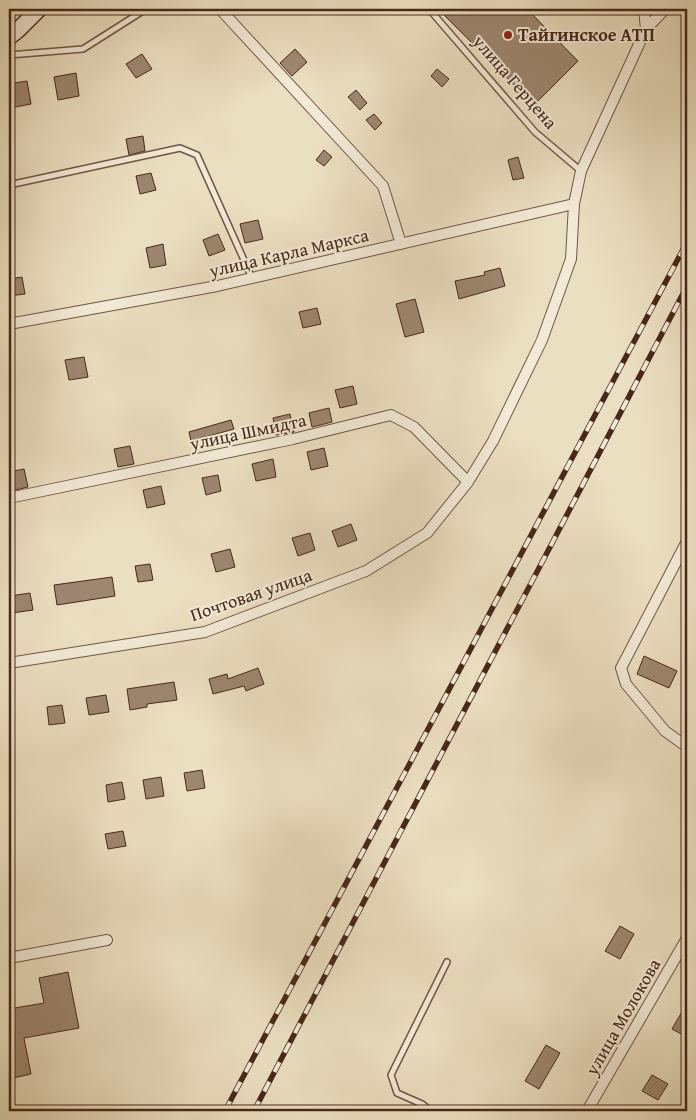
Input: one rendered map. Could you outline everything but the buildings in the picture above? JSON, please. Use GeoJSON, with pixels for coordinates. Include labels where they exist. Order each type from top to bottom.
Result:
{"type":"FeatureCollection","features":[{"type":"Feature","properties":{"kind":"main road"},"geometry":{"type":"LineString","coordinates":[[9,37],[40,9]]}},
{"type":"Feature","properties":{"kind":"street"},"geometry":{"type":"LineString","coordinates":[[220,9],[383,186],[401,244]]}},
{"type":"Feature","properties":{"kind":"street"},"geometry":{"type":"LineString","coordinates":[[644,9],[646,29]]}},
{"type":"Feature","properties":{"kind":"street"},"geometry":{"type":"LineString","coordinates":[[646,29],[666,9]]}},
{"type":"Feature","properties":{"kind":"street","name":"Почтовая улица"},"geometry":{"type":"LineString","coordinates":[[9,663],[205,632],[366,571],[427,533],[468,482],[493,441],[542,340],[571,260],[574,204],[580,171],[646,29]]}},
{"type":"Feature","properties":{"kind":"street","name":"улица Карла Маркса"},"geometry":{"type":"LineString","coordinates":[[9,324],[217,286],[574,204]]}},
{"type":"Feature","properties":{"kind":"street","name":"улица Шмидта"},"geometry":{"type":"LineString","coordinates":[[9,498],[293,439],[391,415],[414,427],[468,482]]}},
{"type":"Feature","properties":{"kind":"street"},"geometry":{"type":"LineString","coordinates":[[687,541],[621,668],[626,684],[665,731],[687,747]]}},
{"type":"Feature","properties":{"kind":"street","name":"улица Молокова"},"geometry":{"type":"LineString","coordinates":[[587,1111],[687,938]]}},
{"type":"Feature","properties":{"kind":"street"},"geometry":{"type":"LineString","coordinates":[[9,958],[107,940]]}},
{"type":"Feature","properties":{"kind":"lane"},"geometry":{"type":"LineString","coordinates":[[9,55],[83,49],[146,9]]}},
{"type":"Feature","properties":{"kind":"lane","name":"улица Герцена"},"geometry":{"type":"LineString","coordinates":[[429,9],[535,132],[580,171]]}},
{"type":"Feature","properties":{"kind":"lane"},"geometry":{"type":"LineString","coordinates":[[9,185],[180,148],[197,155],[252,278]]}},
{"type":"Feature","properties":{"kind":"lane"},"geometry":{"type":"LineString","coordinates":[[431,1111],[422,1104],[397,1093],[391,1074],[447,962]]}},
{"type":"Feature","properties":{"kind":"railway"},"geometry":{"type":"LineString","coordinates":[[225,1111],[687,242]]}},
{"type":"Feature","properties":{"kind":"railway"},"geometry":{"type":"LineString","coordinates":[[254,1111],[687,286]]}},
{"type":"Feature","properties":{"kind":"place","name":"Тайгинское АТП"},"geometry":{"type":"Point","coordinates":[508,35]}}]}
